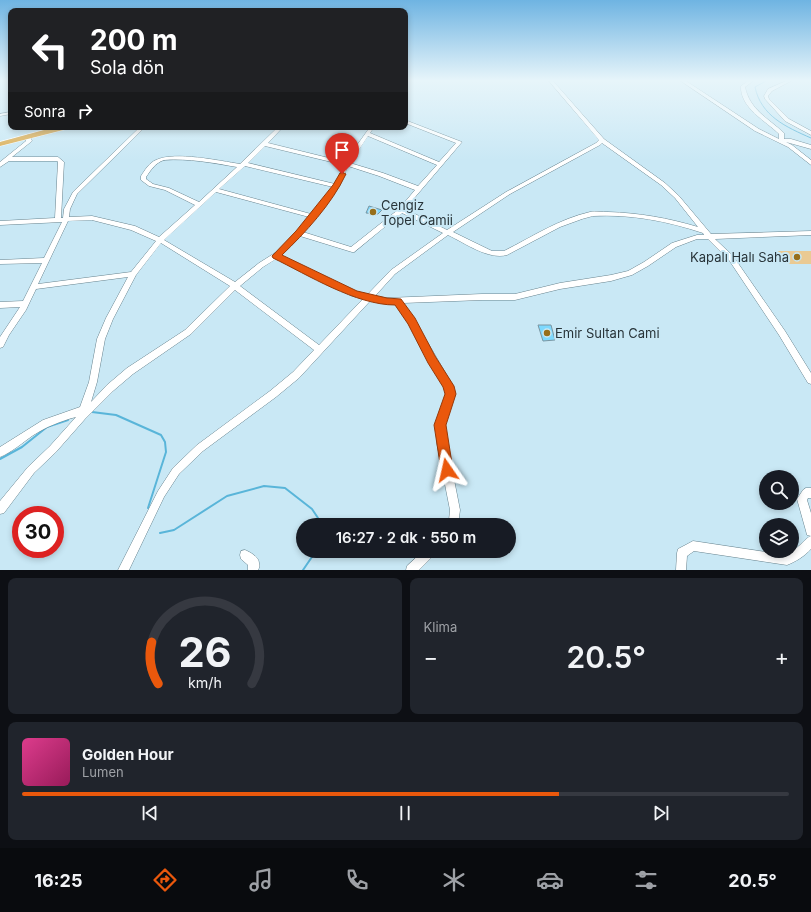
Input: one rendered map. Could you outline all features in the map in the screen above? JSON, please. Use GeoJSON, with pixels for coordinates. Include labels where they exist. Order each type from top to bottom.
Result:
{"type":"FeatureCollection","features":[{"type":"Feature","properties":{"kind":"highway"},"geometry":{"type":"LineString","coordinates":[[0,139],[36,130]]}},
{"type":"Feature","properties":{"kind":"highway"},"geometry":{"type":"LineString","coordinates":[[0,144],[52,130]]}},
{"type":"Feature","properties":{"kind":"street"},"geometry":{"type":"LineString","coordinates":[[574,108],[602,140],[663,184],[677,198],[707,234],[731,258],[782,333],[811,380]]}},
{"type":"Feature","properties":{"kind":"street"},"geometry":{"type":"LineString","coordinates":[[723,108],[757,130],[781,140],[811,163]]}},
{"type":"Feature","properties":{"kind":"street"},"geometry":{"type":"LineString","coordinates":[[753,108],[762,118],[782,134],[781,140]]}},
{"type":"Feature","properties":{"kind":"street"},"geometry":{"type":"LineString","coordinates":[[775,108],[787,120],[811,133]]}},
{"type":"Feature","properties":{"kind":"street"},"geometry":{"type":"LineString","coordinates":[[299,233],[352,250],[401,210],[458,142],[408,122]]}},
{"type":"Feature","properties":{"kind":"street"},"geometry":{"type":"LineString","coordinates":[[0,345],[25,304],[66,219],[67,209],[75,193],[140,130]]}},
{"type":"Feature","properties":{"kind":"street"},"geometry":{"type":"LineString","coordinates":[[83,413],[93,382],[101,339],[110,318],[125,292],[133,274],[160,240],[278,130]]}},
{"type":"Feature","properties":{"kind":"street"},"geometry":{"type":"LineString","coordinates":[[0,509],[31,470],[53,449],[83,413],[110,388],[130,371],[188,332],[235,286],[261,265],[276,256],[299,233],[337,186],[347,163],[370,130]]}},
{"type":"Feature","properties":{"kind":"street"},"geometry":{"type":"LineString","coordinates":[[367,134],[439,164]]}},
{"type":"Feature","properties":{"kind":"street"},"geometry":{"type":"LineString","coordinates":[[0,165],[29,141],[28,136]]}},
{"type":"Feature","properties":{"kind":"street"},"geometry":{"type":"LineString","coordinates":[[123,570],[161,494],[176,471],[200,448],[273,394],[296,375],[393,272],[448,232],[518,186],[598,144],[602,140]]}},
{"type":"Feature","properties":{"kind":"street"},"geometry":{"type":"LineString","coordinates":[[781,140],[791,141],[811,147]]}},
{"type":"Feature","properties":{"kind":"street"},"geometry":{"type":"LineString","coordinates":[[264,144],[347,163],[391,177],[419,189]]}},
{"type":"Feature","properties":{"kind":"street"},"geometry":{"type":"LineString","coordinates":[[199,204],[182,198],[167,189],[146,183],[143,177],[155,162],[167,158],[242,165],[337,186]]}},
{"type":"Feature","properties":{"kind":"street"},"geometry":{"type":"LineString","coordinates":[[8,159],[58,159],[61,162],[58,219]]}},
{"type":"Feature","properties":{"kind":"street"},"geometry":{"type":"LineString","coordinates":[[215,190],[313,216]]}},
{"type":"Feature","properties":{"kind":"street"},"geometry":{"type":"LineString","coordinates":[[401,210],[491,253],[498,254],[505,254],[571,220],[592,214],[646,216],[687,225],[707,234]]}},
{"type":"Feature","properties":{"kind":"street"},"geometry":{"type":"LineString","coordinates":[[0,223],[92,218],[133,228],[160,240],[235,286],[320,350]]}},
{"type":"Feature","properties":{"kind":"street"},"geometry":{"type":"LineString","coordinates":[[276,256],[355,294],[368,298],[397,301],[515,297],[560,286],[611,278],[630,273],[674,245],[707,234],[811,233]]}},
{"type":"Feature","properties":{"kind":"street"},"geometry":{"type":"LineString","coordinates":[[0,262],[45,260]]}},
{"type":"Feature","properties":{"kind":"street"},"geometry":{"type":"LineString","coordinates":[[33,287],[133,274]]}},
{"type":"Feature","properties":{"kind":"street"},"geometry":{"type":"LineString","coordinates":[[397,301],[411,321],[448,386],[450,394],[440,425],[442,444],[455,510],[454,518]]}},
{"type":"Feature","properties":{"kind":"street"},"geometry":{"type":"LineString","coordinates":[[0,305],[25,304]]}},
{"type":"Feature","properties":{"kind":"street"},"geometry":{"type":"LineString","coordinates":[[0,452],[15,444],[35,429],[62,417],[83,413]]}},
{"type":"Feature","properties":{"kind":"street"},"geometry":{"type":"LineString","coordinates":[[811,493],[806,493],[802,499],[811,531]]}},
{"type":"Feature","properties":{"kind":"street"},"geometry":{"type":"LineString","coordinates":[[681,570],[682,553],[693,546],[787,560],[804,549],[811,541]]}},
{"type":"Feature","properties":{"kind":"street"},"geometry":{"type":"LineString","coordinates":[[245,555],[254,563],[253,570]]}},
{"type":"Feature","properties":{"kind":"street"},"geometry":{"type":"LineString","coordinates":[[411,570],[423,558]]}},
{"type":"Feature","properties":{"kind":"shaded area","name":"Kapalı Halı Saha"},"geometry":{"type":"Polygon","coordinates":[[[778,251],[811,251],[811,264],[788,264],[778,251]]]}},
{"type":"Feature","properties":{"kind":"building","name":"Cengiz Topel Camii"},"geometry":{"type":"Polygon","coordinates":[[[369,206],[382,210],[378,214],[366,213],[369,206]]]}},
{"type":"Feature","properties":{"kind":"building","name":"Emir Sultan Cami"},"geometry":{"type":"Polygon","coordinates":[[[538,325],[551,325],[555,340],[543,341],[538,325]]]}},
{"type":"Feature","properties":{"kind":"waterway"},"geometry":{"type":"LineString","coordinates":[[764,108],[784,125],[811,138]]}},
{"type":"Feature","properties":{"kind":"waterway"},"geometry":{"type":"LineString","coordinates":[[92,412],[116,415],[161,435],[165,442],[166,452],[148,508]]}},
{"type":"Feature","properties":{"kind":"waterway"},"geometry":{"type":"LineString","coordinates":[[0,459],[22,447],[47,427],[68,420]]}},
{"type":"Feature","properties":{"kind":"waterway"},"geometry":{"type":"LineString","coordinates":[[160,533],[174,530],[227,496],[264,486],[285,488],[312,509],[318,518]]}},
{"type":"Feature","properties":{"kind":"waterway"},"geometry":{"type":"LineString","coordinates":[[303,570],[311,558]]}},
{"type":"Feature","properties":{"kind":"place","name":"Cengiz Topel Camii"},"geometry":{"type":"Point","coordinates":[373,212]}},
{"type":"Feature","properties":{"kind":"place","name":"Kapalı Halı Saha"},"geometry":{"type":"Point","coordinates":[797,257]}},
{"type":"Feature","properties":{"kind":"place","name":"Emir Sultan Cami"},"geometry":{"type":"Point","coordinates":[547,333]}},
{"type":"Feature","properties":{"kind":"route"},"geometry":{"type":"LineString","coordinates":[[342,174],[337,186],[324,200],[299,233],[276,256],[355,294],[368,298],[397,301],[411,321],[448,386],[450,394],[448,404],[440,425],[447,470]]}}]}
